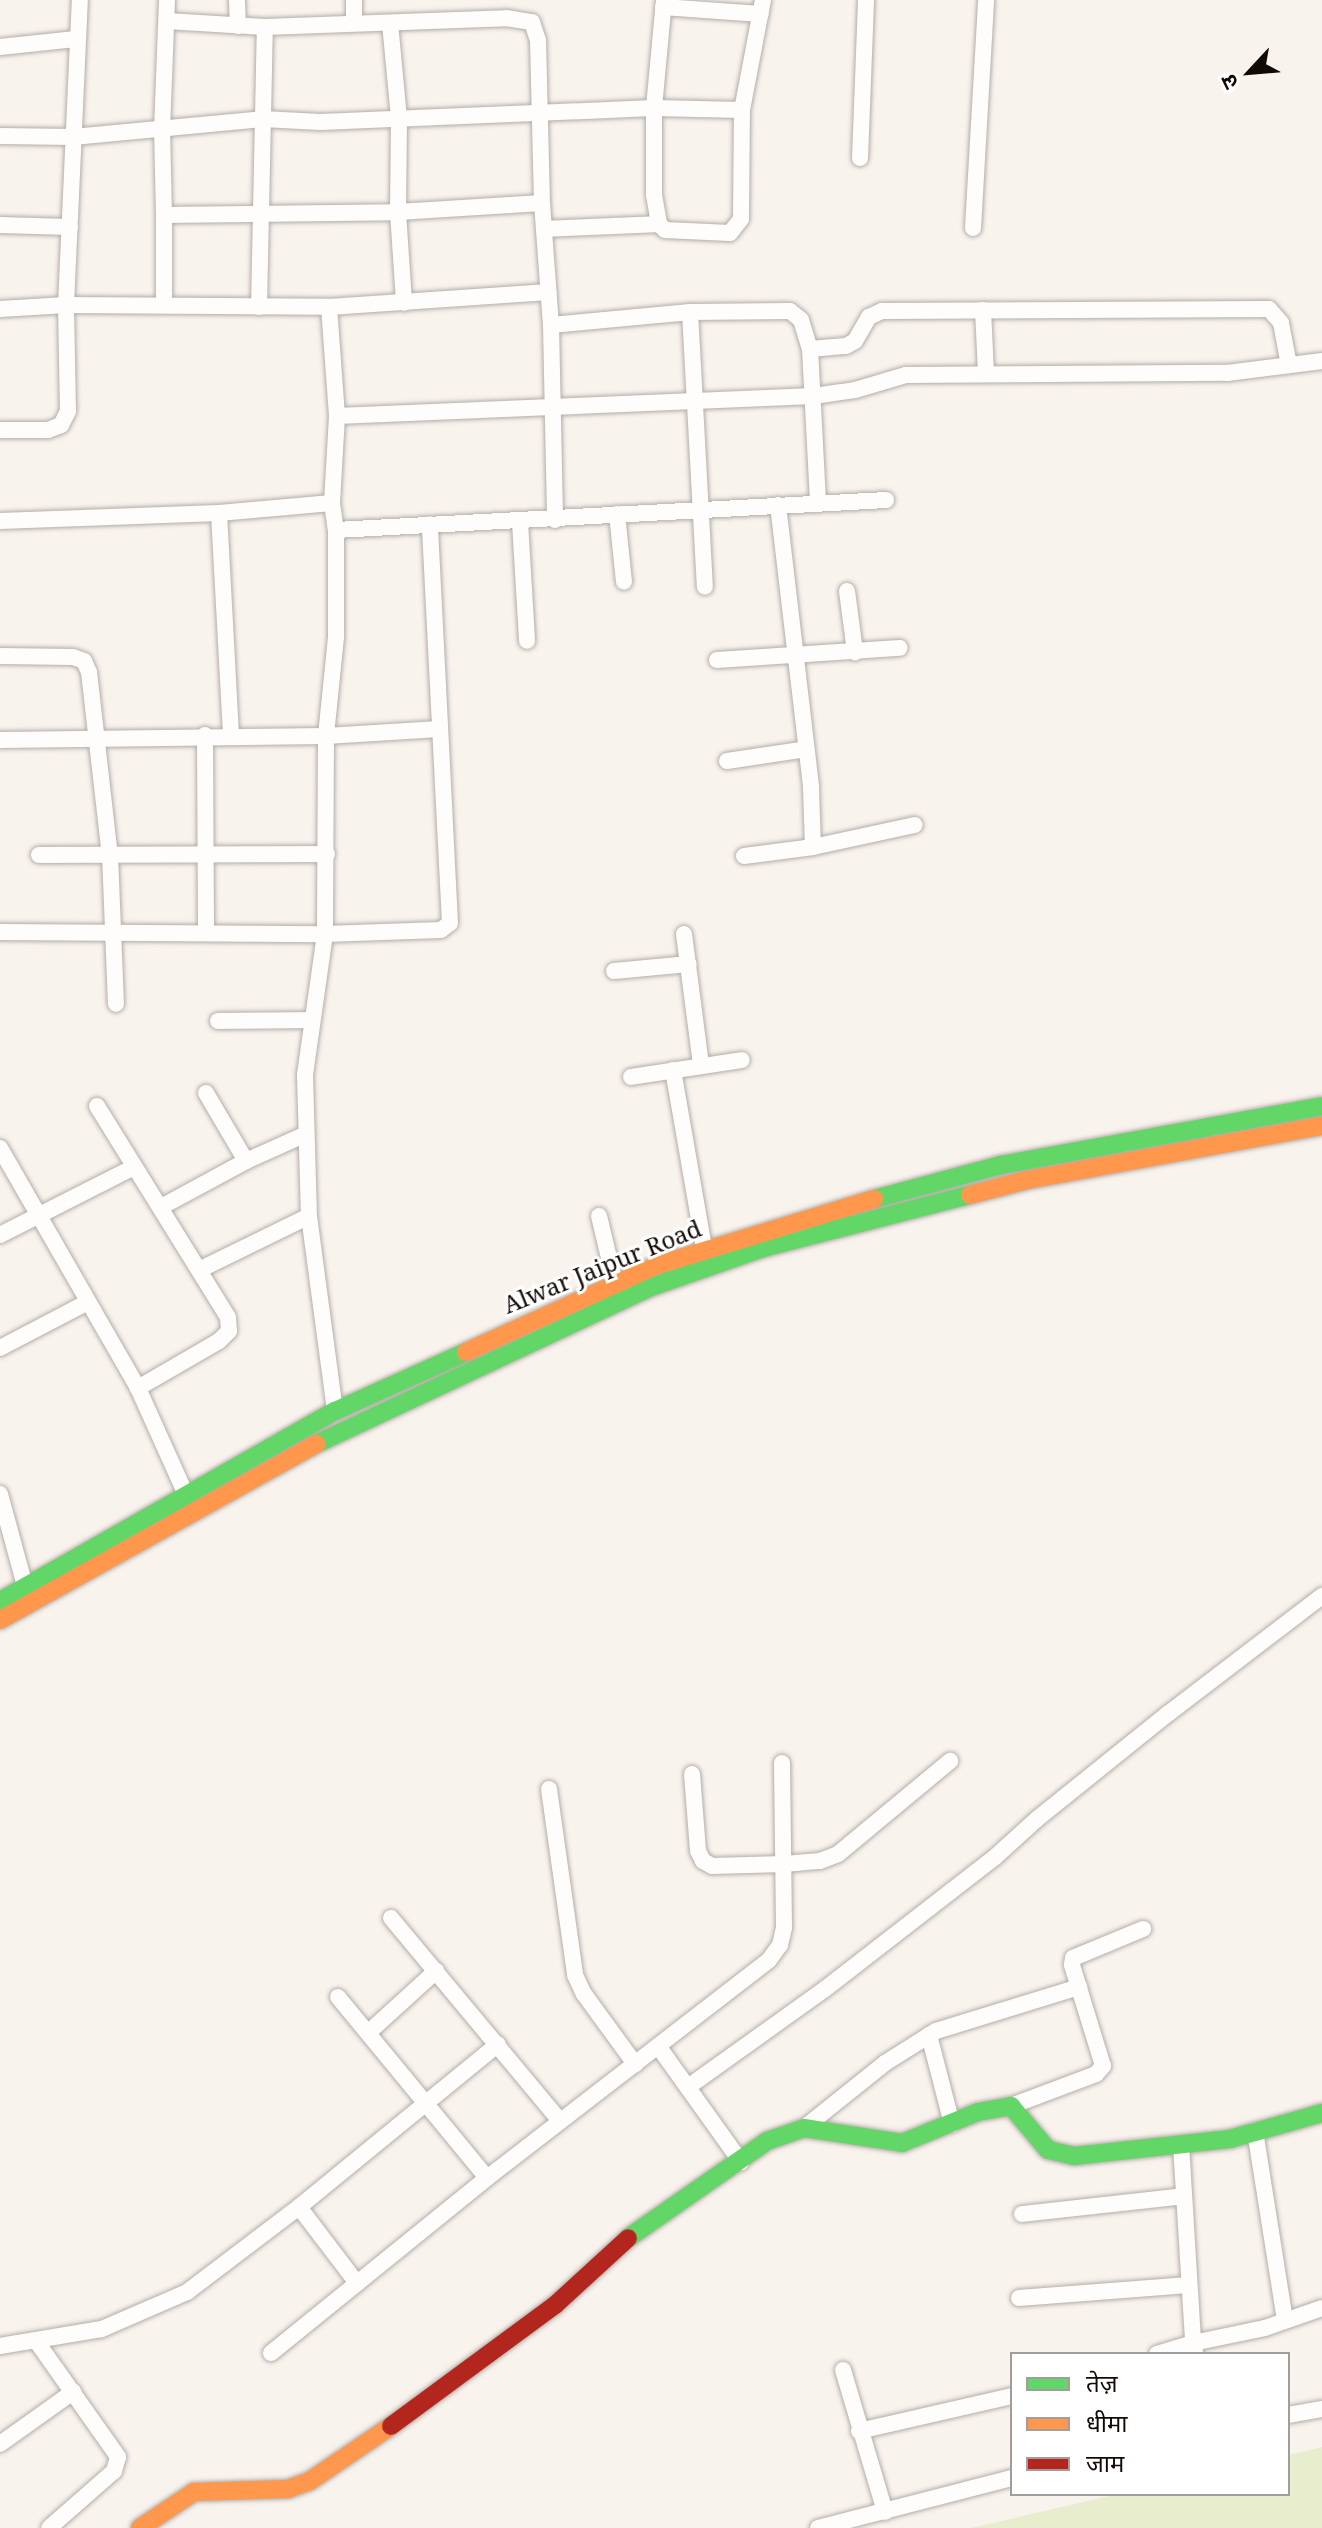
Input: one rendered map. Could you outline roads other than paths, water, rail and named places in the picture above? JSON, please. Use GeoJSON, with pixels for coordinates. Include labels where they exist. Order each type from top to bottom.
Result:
{"type":"FeatureCollection","features":[{"type":"Feature","properties":{"kind":"main road","name":"Alwar Jaipur Road"},"geometry":{"type":"LineString","coordinates":[[0,1601],[335,1411],[615,1283],[704,1248],[1001,1165],[1322,1106]]}},
{"type":"Feature","properties":{"kind":"main road","name":"Alwar Jaipur Road"},"geometry":{"type":"LineString","coordinates":[[0,1620],[338,1431],[668,1281],[828,1230],[1027,1180],[1322,1126]]}},
{"type":"Feature","properties":{"kind":"main road"},"geometry":{"type":"LineString","coordinates":[[140,2528],[194,2492],[288,2489],[310,2481],[401,2419],[555,2305],[627,2239],[767,2141],[804,2128],[902,2143],[978,2112],[1011,2106],[1037,2140],[1061,2155],[1230,2139],[1322,2113]]}},
{"type":"Feature","properties":{"kind":"street"},"geometry":{"type":"LineString","coordinates":[[0,430],[48,430],[61,425],[68,411],[66,305],[80,0]]}},
{"type":"Feature","properties":{"kind":"street"},"geometry":{"type":"LineString","coordinates":[[164,305],[162,128],[167,0]]}},
{"type":"Feature","properties":{"kind":"street"},"geometry":{"type":"LineString","coordinates":[[237,0],[238,26]]}},
{"type":"Feature","properties":{"kind":"street"},"geometry":{"type":"LineString","coordinates":[[354,0],[354,22]]}},
{"type":"Feature","properties":{"kind":"street"},"geometry":{"type":"LineString","coordinates":[[860,158],[866,0]]}},
{"type":"Feature","properties":{"kind":"street"},"geometry":{"type":"LineString","coordinates":[[973,228],[986,0]]}},
{"type":"Feature","properties":{"kind":"street"},"geometry":{"type":"LineString","coordinates":[[663,3],[762,7],[742,110],[741,219],[737,228],[730,233],[665,230],[659,224],[654,195],[654,108],[663,3]]}},
{"type":"Feature","properties":{"kind":"street"},"geometry":{"type":"LineString","coordinates":[[167,21],[265,27],[506,18],[532,22],[538,40],[542,203],[551,325],[555,520]]}},
{"type":"Feature","properties":{"kind":"street"},"geometry":{"type":"LineString","coordinates":[[390,23],[399,118],[398,212],[404,303]]}},
{"type":"Feature","properties":{"kind":"street"},"geometry":{"type":"LineString","coordinates":[[259,307],[265,27]]}},
{"type":"Feature","properties":{"kind":"street"},"geometry":{"type":"LineString","coordinates":[[0,47],[76,39]]}},
{"type":"Feature","properties":{"kind":"street"},"geometry":{"type":"LineString","coordinates":[[0,136],[73,137],[262,119],[321,122],[654,108],[742,110]]}},
{"type":"Feature","properties":{"kind":"street"},"geometry":{"type":"LineString","coordinates":[[164,215],[260,211],[398,212],[542,203]]}},
{"type":"Feature","properties":{"kind":"street"},"geometry":{"type":"LineString","coordinates":[[544,229],[659,224]]}},
{"type":"Feature","properties":{"kind":"street"},"geometry":{"type":"LineString","coordinates":[[0,225],[70,227]]}},
{"type":"Feature","properties":{"kind":"street"},"geometry":{"type":"LineString","coordinates":[[0,309],[66,305],[329,307],[548,292]]}},
{"type":"Feature","properties":{"kind":"street"},"geometry":{"type":"LineString","coordinates":[[329,307],[337,416],[332,503],[336,530],[336,637],[326,736],[325,934],[305,1075],[309,1216],[335,1411]]}},
{"type":"Feature","properties":{"kind":"street"},"geometry":{"type":"LineString","coordinates":[[810,349],[846,346],[855,341],[869,317],[882,311],[1269,309],[1281,323],[1289,365]]}},
{"type":"Feature","properties":{"kind":"street"},"geometry":{"type":"LineString","coordinates":[[983,310],[986,374]]}},
{"type":"Feature","properties":{"kind":"street"},"geometry":{"type":"LineString","coordinates":[[551,325],[690,312],[790,311],[801,320],[810,349],[818,503]]}},
{"type":"Feature","properties":{"kind":"street"},"geometry":{"type":"LineString","coordinates":[[690,312],[705,587]]}},
{"type":"Feature","properties":{"kind":"street"},"geometry":{"type":"LineString","coordinates":[[337,416],[695,398],[814,396],[855,390],[906,375],[1227,373],[1322,361]]}},
{"type":"Feature","properties":{"kind":"street"},"geometry":{"type":"LineString","coordinates":[[336,530],[555,520],[701,507],[886,500]]}},
{"type":"Feature","properties":{"kind":"street"},"geometry":{"type":"LineString","coordinates":[[0,521],[219,513],[332,503]]}},
{"type":"Feature","properties":{"kind":"street"},"geometry":{"type":"LineString","coordinates":[[778,505],[806,749],[813,847]]}},
{"type":"Feature","properties":{"kind":"street"},"geometry":{"type":"LineString","coordinates":[[219,513],[231,736]]}},
{"type":"Feature","properties":{"kind":"street"},"geometry":{"type":"LineString","coordinates":[[617,514],[624,582]]}},
{"type":"Feature","properties":{"kind":"street"},"geometry":{"type":"LineString","coordinates":[[520,522],[527,641]]}},
{"type":"Feature","properties":{"kind":"street"},"geometry":{"type":"LineString","coordinates":[[0,932],[325,934],[441,930],[450,923],[430,525]]}},
{"type":"Feature","properties":{"kind":"street"},"geometry":{"type":"LineString","coordinates":[[847,591],[855,652]]}},
{"type":"Feature","properties":{"kind":"street"},"geometry":{"type":"LineString","coordinates":[[717,660],[900,648]]}},
{"type":"Feature","properties":{"kind":"street"},"geometry":{"type":"LineString","coordinates":[[0,656],[59,656],[84,661],[89,672],[110,855],[116,1004]]}},
{"type":"Feature","properties":{"kind":"street"},"geometry":{"type":"LineString","coordinates":[[0,740],[205,735],[326,736],[439,729]]}},
{"type":"Feature","properties":{"kind":"street"},"geometry":{"type":"LineString","coordinates":[[205,735],[206,933]]}},
{"type":"Feature","properties":{"kind":"street"},"geometry":{"type":"LineString","coordinates":[[727,761],[806,749]]}},
{"type":"Feature","properties":{"kind":"street"},"geometry":{"type":"LineString","coordinates":[[744,856],[813,847],[915,825]]}},
{"type":"Feature","properties":{"kind":"street"},"geometry":{"type":"LineString","coordinates":[[39,855],[327,854]]}},
{"type":"Feature","properties":{"kind":"street"},"geometry":{"type":"LineString","coordinates":[[684,934],[701,1065]]}},
{"type":"Feature","properties":{"kind":"street"},"geometry":{"type":"LineString","coordinates":[[614,971],[689,964]]}},
{"type":"Feature","properties":{"kind":"street"},"geometry":{"type":"LineString","coordinates":[[218,1021],[311,1020]]}},
{"type":"Feature","properties":{"kind":"street"},"geometry":{"type":"LineString","coordinates":[[631,1077],[742,1060]]}},
{"type":"Feature","properties":{"kind":"street"},"geometry":{"type":"LineString","coordinates":[[673,1070],[704,1248]]}},
{"type":"Feature","properties":{"kind":"street"},"geometry":{"type":"LineString","coordinates":[[206,1093],[246,1161]]}},
{"type":"Feature","properties":{"kind":"street"},"geometry":{"type":"LineString","coordinates":[[97,1106],[228,1317],[229,1331],[219,1341],[138,1388]]}},
{"type":"Feature","properties":{"kind":"street"},"geometry":{"type":"LineString","coordinates":[[161,1207],[246,1161],[306,1134]]}},
{"type":"Feature","properties":{"kind":"street"},"geometry":{"type":"LineString","coordinates":[[0,1148],[138,1388],[186,1495]]}},
{"type":"Feature","properties":{"kind":"street"},"geometry":{"type":"LineString","coordinates":[[0,1235],[134,1167]]}},
{"type":"Feature","properties":{"kind":"street"},"geometry":{"type":"LineString","coordinates":[[201,1269],[309,1216]]}},
{"type":"Feature","properties":{"kind":"street"},"geometry":{"type":"LineString","coordinates":[[599,1216],[615,1283]]}},
{"type":"Feature","properties":{"kind":"street"},"geometry":{"type":"LineString","coordinates":[[0,1348],[88,1302]]}},
{"type":"Feature","properties":{"kind":"street"},"geometry":{"type":"LineString","coordinates":[[0,1494],[25,1586]]}},
{"type":"Feature","properties":{"kind":"street"},"geometry":{"type":"LineString","coordinates":[[688,2087],[825,1989],[970,1877],[1169,1713],[1322,1596]]}},
{"type":"Feature","properties":{"kind":"street"},"geometry":{"type":"LineString","coordinates":[[692,1774],[698,1851],[703,1861],[712,1866],[784,1864],[820,1861],[838,1854],[950,1761]]}},
{"type":"Feature","properties":{"kind":"street"},"geometry":{"type":"LineString","coordinates":[[271,2353],[487,2178],[769,1960],[780,1945],[784,1916],[782,1763]]}},
{"type":"Feature","properties":{"kind":"street"},"geometry":{"type":"LineString","coordinates":[[549,1789],[575,1975],[584,1994],[635,2064]]}},
{"type":"Feature","properties":{"kind":"street"},"geometry":{"type":"LineString","coordinates":[[391,1918],[560,2121]]}},
{"type":"Feature","properties":{"kind":"street"},"geometry":{"type":"LineString","coordinates":[[1011,2106],[1096,2074],[1103,2066],[1073,1958],[1143,1929]]}},
{"type":"Feature","properties":{"kind":"street"},"geometry":{"type":"LineString","coordinates":[[369,2032],[436,1971]]}},
{"type":"Feature","properties":{"kind":"street"},"geometry":{"type":"LineString","coordinates":[[804,2128],[885,2063],[929,2035],[1079,1987]]}},
{"type":"Feature","properties":{"kind":"street"},"geometry":{"type":"LineString","coordinates":[[338,1997],[487,2178]]}},
{"type":"Feature","properties":{"kind":"street"},"geometry":{"type":"LineString","coordinates":[[929,2035],[952,2124]]}},
{"type":"Feature","properties":{"kind":"street"},"geometry":{"type":"LineString","coordinates":[[0,2346],[102,2329],[187,2292],[299,2207],[498,2044]]}},
{"type":"Feature","properties":{"kind":"street"},"geometry":{"type":"LineString","coordinates":[[658,2046],[741,2162]]}},
{"type":"Feature","properties":{"kind":"street"},"geometry":{"type":"LineString","coordinates":[[1255,2131],[1285,2320]]}},
{"type":"Feature","properties":{"kind":"street"},"geometry":{"type":"LineString","coordinates":[[1181,2144],[1194,2349]]}},
{"type":"Feature","properties":{"kind":"street"},"geometry":{"type":"LineString","coordinates":[[1022,2214],[1184,2196]]}},
{"type":"Feature","properties":{"kind":"street"},"geometry":{"type":"LineString","coordinates":[[299,2207],[357,2283]]}},
{"type":"Feature","properties":{"kind":"street"},"geometry":{"type":"LineString","coordinates":[[1019,2298],[1189,2285]]}},
{"type":"Feature","properties":{"kind":"street"},"geometry":{"type":"LineString","coordinates":[[1172,2352],[1194,2349],[1322,2308]]}},
{"type":"Feature","properties":{"kind":"street"},"geometry":{"type":"LineString","coordinates":[[37,2342],[115,2448],[118,2465],[49,2528]]}},
{"type":"Feature","properties":{"kind":"street"},"geometry":{"type":"LineString","coordinates":[[843,2370],[885,2512]]}},
{"type":"Feature","properties":{"kind":"street"},"geometry":{"type":"LineString","coordinates":[[0,2444],[73,2392]]}},
{"type":"Feature","properties":{"kind":"street"},"geometry":{"type":"LineString","coordinates":[[859,2431],[1010,2396]]}},
{"type":"Feature","properties":{"kind":"street"},"geometry":{"type":"LineString","coordinates":[[1290,2415],[1322,2409]]}},
{"type":"Feature","properties":{"kind":"street"},"geometry":{"type":"LineString","coordinates":[[818,2528],[1010,2479]]}}]}
